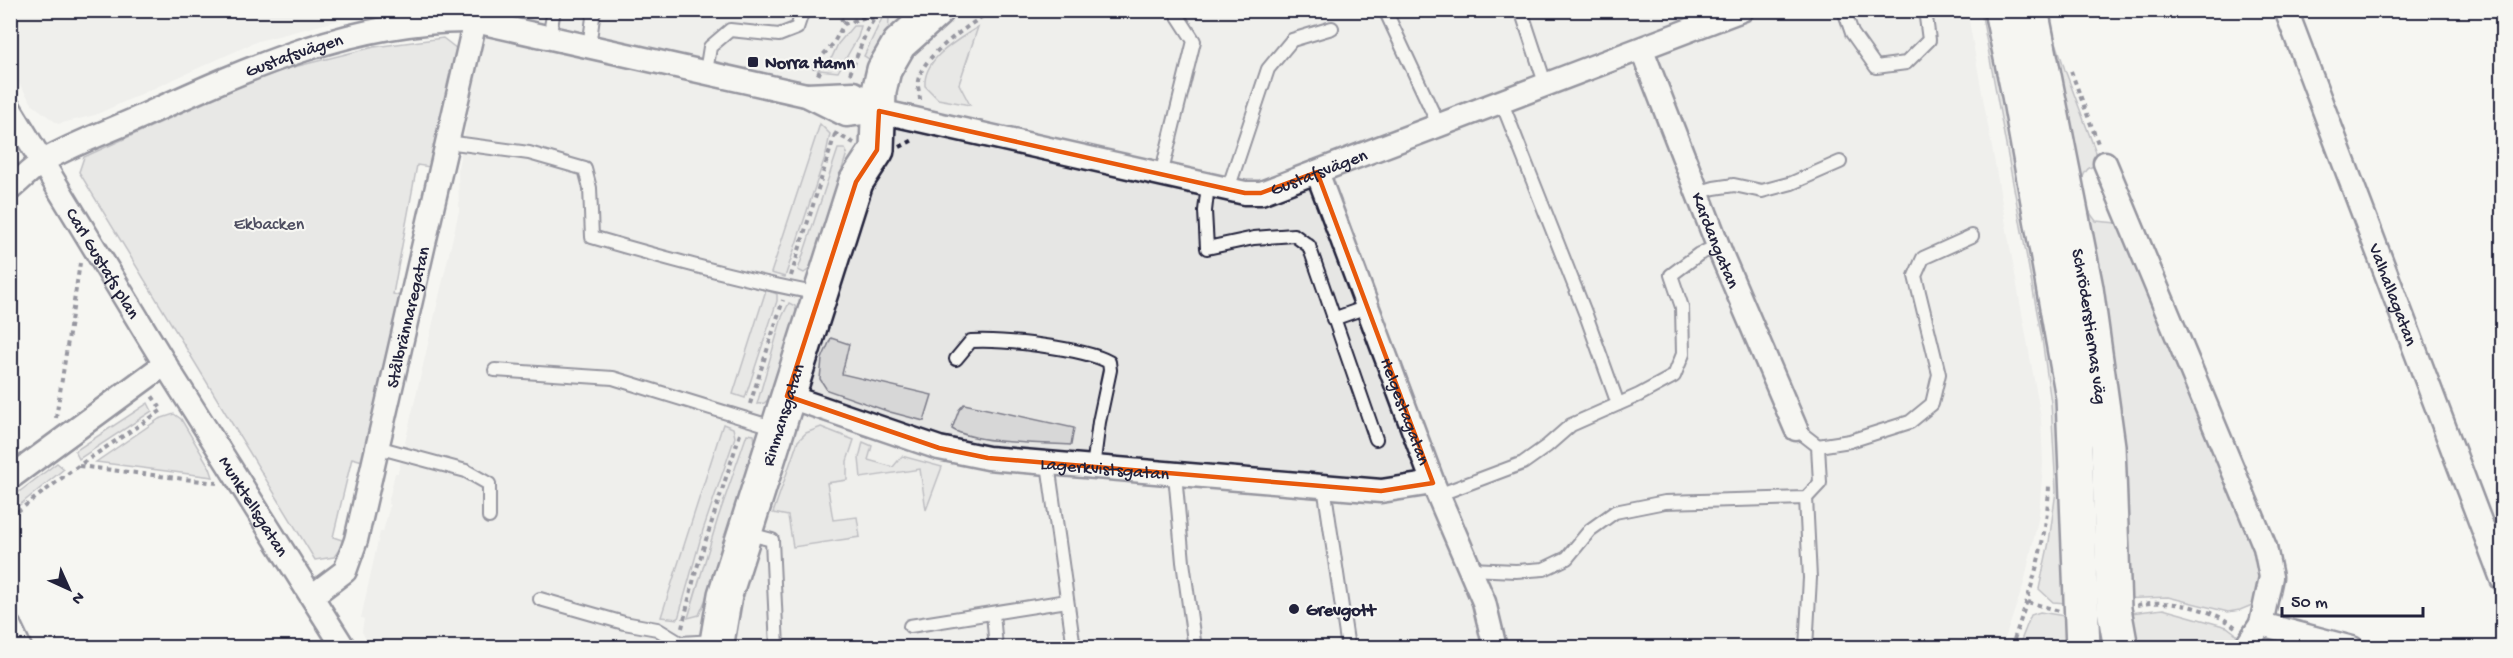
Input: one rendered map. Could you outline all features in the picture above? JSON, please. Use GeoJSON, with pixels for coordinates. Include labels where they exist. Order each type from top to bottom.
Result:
{"type":"FeatureCollection","features":[{"type":"Feature","properties":{"kind":"street","name":"Gustafsvägen"},"geometry":{"type":"LineString","coordinates":[[10,189],[44,161],[233,75],[297,52],[368,33],[436,20],[475,21],[806,94],[846,116],[879,111],[1161,175],[1245,193],[1261,193],[1642,50],[1742,10]]}},
{"type":"Feature","properties":{"kind":"street","name":"Schröderstiernas väg"},"geometry":{"type":"LineString","coordinates":[[2001,10],[2019,95],[2073,397],[2083,648]]}},
{"type":"Feature","properties":{"kind":"street","name":"Schröderstiernas väg"},"geometry":{"type":"LineString","coordinates":[[2031,10],[2086,288],[2108,446],[2114,609],[2121,648]]}},
{"type":"Feature","properties":{"kind":"street","name":"Valhallagatan"},"geometry":{"type":"LineString","coordinates":[[2286,10],[2502,579]]}},
{"type":"Feature","properties":{"kind":"street","name":"Rinmansgatan"},"geometry":{"type":"LineString","coordinates":[[856,182],[845,136],[879,111],[907,77],[918,48],[922,16]]}},
{"type":"Feature","properties":{"kind":"street","name":"Rinmansgatan"},"geometry":{"type":"LineString","coordinates":[[716,644],[725,595],[744,532],[856,182],[877,150],[879,91],[884,70],[899,44],[922,16]]}},
{"type":"Feature","properties":{"kind":"street","name":"Stålbrännaregatan"},"geometry":{"type":"LineString","coordinates":[[312,596],[345,571],[356,540],[475,21]]}},
{"type":"Feature","properties":{"kind":"street","name":"Kardangatan"},"geometry":{"type":"LineString","coordinates":[[1642,50],[1718,246],[1796,429]]}},
{"type":"Feature","properties":{"kind":"street"},"geometry":{"type":"LineString","coordinates":[[10,109],[44,161]]}},
{"type":"Feature","properties":{"kind":"street","name":"Carl Gustafs plan"},"geometry":{"type":"LineString","coordinates":[[44,161],[165,364]]}},
{"type":"Feature","properties":{"kind":"street"},"geometry":{"type":"LineString","coordinates":[[2105,163],[2265,548],[2271,577],[2252,638],[2352,648]]}},
{"type":"Feature","properties":{"kind":"street","name":"Helgestagatan"},"geometry":{"type":"LineString","coordinates":[[1317,172],[1436,489],[1484,602],[1496,648]]}},
{"type":"Feature","properties":{"kind":"street"},"geometry":{"type":"LineString","coordinates":[[10,478],[165,364]]}},
{"type":"Feature","properties":{"kind":"street","name":"Munktellsgatan"},"geometry":{"type":"LineString","coordinates":[[165,364],[344,648]]}},
{"type":"Feature","properties":{"kind":"street","name":"Lagerkvistsgatan"},"geometry":{"type":"LineString","coordinates":[[787,396],[939,448],[988,458],[1381,491],[1436,489]]}},
{"type":"Feature","properties":{"kind":"street"},"geometry":{"type":"LineString","coordinates":[[10,627],[20,648]]}},
{"type":"Feature","properties":{"kind":"lane"},"geometry":{"type":"LineString","coordinates":[[549,38],[554,10]]}},
{"type":"Feature","properties":{"kind":"lane"},"geometry":{"type":"LineString","coordinates":[[589,46],[594,10]]}},
{"type":"Feature","properties":{"kind":"lane"},"geometry":{"type":"LineString","coordinates":[[706,72],[710,47],[730,30],[779,35],[797,28],[803,10]]}},
{"type":"Feature","properties":{"kind":"lane"},"geometry":{"type":"LineString","coordinates":[[1161,175],[1194,41],[1174,10]]}},
{"type":"Feature","properties":{"kind":"lane"},"geometry":{"type":"LineString","coordinates":[[1385,10],[1439,126]]}},
{"type":"Feature","properties":{"kind":"lane"},"geometry":{"type":"LineString","coordinates":[[1521,10],[1546,86]]}},
{"type":"Feature","properties":{"kind":"lane"},"geometry":{"type":"LineString","coordinates":[[1844,10],[1852,33],[1876,67],[1906,63],[1929,40],[1925,10]]}},
{"type":"Feature","properties":{"kind":"lane"},"geometry":{"type":"LineString","coordinates":[[1332,28],[1292,40],[1268,69],[1218,187],[1205,211],[1207,248],[1254,238],[1294,235],[1309,246],[1332,319],[1376,439]]}},
{"type":"Feature","properties":{"kind":"lane"},"geometry":{"type":"LineString","coordinates":[[1502,103],[1586,315],[1618,404]]}},
{"type":"Feature","properties":{"kind":"lane"},"geometry":{"type":"LineString","coordinates":[[447,142],[529,153],[585,169],[590,188],[592,237],[654,255],[820,294]]}},
{"type":"Feature","properties":{"kind":"lane"},"geometry":{"type":"LineString","coordinates":[[1697,193],[1734,185],[1762,191],[1792,183],[1840,162]]}},
{"type":"Feature","properties":{"kind":"lane"},"geometry":{"type":"LineString","coordinates":[[1796,429],[1818,446],[1850,441],[1910,422],[1932,404],[1939,374],[1915,276],[1923,258],[1971,236]]}},
{"type":"Feature","properties":{"kind":"lane"},"geometry":{"type":"LineString","coordinates":[[1436,489],[1523,463],[1571,425],[1674,376],[1683,354],[1682,307],[1671,275],[1700,254],[1718,246]]}},
{"type":"Feature","properties":{"kind":"lane"},"geometry":{"type":"LineString","coordinates":[[1332,319],[1367,307]]}},
{"type":"Feature","properties":{"kind":"lane"},"geometry":{"type":"LineString","coordinates":[[956,359],[971,341],[995,340],[1058,349],[1103,358],[1109,362],[1110,370],[1099,422],[1093,468]]}},
{"type":"Feature","properties":{"kind":"lane"},"geometry":{"type":"LineString","coordinates":[[495,370],[613,378],[777,428]]}},
{"type":"Feature","properties":{"kind":"lane"},"geometry":{"type":"LineString","coordinates":[[1470,569],[1516,572],[1544,569],[1567,558],[1590,530],[1615,512],[1665,502],[1806,498],[1820,483],[1818,446]]}},
{"type":"Feature","properties":{"kind":"lane"},"geometry":{"type":"LineString","coordinates":[[377,447],[466,471],[489,484],[489,516]]}},
{"type":"Feature","properties":{"kind":"lane"},"geometry":{"type":"LineString","coordinates":[[1048,464],[1074,648]]}},
{"type":"Feature","properties":{"kind":"lane"},"geometry":{"type":"LineString","coordinates":[[1175,474],[1183,562],[1195,648]]}},
{"type":"Feature","properties":{"kind":"lane"},"geometry":{"type":"LineString","coordinates":[[1324,486],[1348,648]]}},
{"type":"Feature","properties":{"kind":"lane"},"geometry":{"type":"LineString","coordinates":[[1806,498],[1810,578],[1806,648]]}},
{"type":"Feature","properties":{"kind":"lane"},"geometry":{"type":"LineString","coordinates":[[744,532],[771,540],[777,648]]}},
{"type":"Feature","properties":{"kind":"lane"},"geometry":{"type":"LineString","coordinates":[[540,599],[624,623],[657,629],[678,645],[716,644]]}},
{"type":"Feature","properties":{"kind":"lane"},"geometry":{"type":"LineString","coordinates":[[910,626],[1067,601]]}},
{"type":"Feature","properties":{"kind":"lane"},"geometry":{"type":"LineString","coordinates":[[993,613],[996,648]]}},
{"type":"Feature","properties":{"kind":"path"},"geometry":{"type":"LineString","coordinates":[[837,10],[843,24]]}},
{"type":"Feature","properties":{"kind":"path"},"geometry":{"type":"LineString","coordinates":[[847,84],[867,30],[880,10]]}},
{"type":"Feature","properties":{"kind":"path"},"geometry":{"type":"LineString","coordinates":[[907,77],[918,81],[928,61],[944,44],[991,10]]}},
{"type":"Feature","properties":{"kind":"path"},"geometry":{"type":"LineString","coordinates":[[826,76],[815,71],[814,65],[833,44],[843,24],[863,18],[874,18]]}},
{"type":"Feature","properties":{"kind":"path"},"geometry":{"type":"LineString","coordinates":[[2068,64],[2105,163]]}},
{"type":"Feature","properties":{"kind":"path"},"geometry":{"type":"LineString","coordinates":[[678,645],[695,574],[787,288],[845,136]]}},
{"type":"Feature","properties":{"kind":"path"},"geometry":{"type":"LineString","coordinates":[[56,444],[55,422],[80,266],[77,255]]}},
{"type":"Feature","properties":{"kind":"path"},"geometry":{"type":"LineString","coordinates":[[10,517],[78,466],[162,410]]}},
{"type":"Feature","properties":{"kind":"path"},"geometry":{"type":"LineString","coordinates":[[78,466],[242,486]]}},
{"type":"Feature","properties":{"kind":"path"},"geometry":{"type":"LineString","coordinates":[[2011,648],[2028,602],[2040,557],[2047,518],[2049,476]]}},
{"type":"Feature","properties":{"kind":"path"},"geometry":{"type":"LineString","coordinates":[[2114,609],[2160,602],[2206,612],[2230,622],[2252,638]]}},
{"type":"Feature","properties":{"kind":"highlighted area"},"geometry":{"type":"Polygon","coordinates":[[[879,111],[1245,193],[1261,193],[1317,172],[1433,483],[1381,491],[988,458],[939,448],[787,396],[856,182],[877,150],[879,111]]]}},
{"type":"Feature","properties":{"kind":"shaded area"},"geometry":{"type":"Polygon","coordinates":[[[1967,10],[2041,418],[2043,464],[2039,515],[2024,583],[2002,647],[371,648],[362,632],[364,619],[361,618],[380,532],[383,532],[390,505],[388,504],[395,473],[398,473],[459,211],[458,168],[481,49],[480,11],[1967,10]]]}},
{"type":"Feature","properties":{"kind":"shaded area"},"geometry":{"type":"Polygon","coordinates":[[[10,11],[375,11],[258,41],[95,115],[58,124],[33,105],[11,71],[10,11]]]}},
{"type":"Feature","properties":{"kind":"green space"},"geometry":{"type":"Polygon","coordinates":[[[1981,11],[1994,11],[2060,382],[2066,603],[2053,602],[2039,589],[2049,542],[2056,491],[2051,403],[2042,339],[1981,11]]]}},
{"type":"Feature","properties":{"kind":"green space"},"geometry":{"type":"Polygon","coordinates":[[[2046,11],[2065,70],[2100,163],[2088,169],[2084,176],[2083,196],[2096,221],[2117,223],[2120,226],[2258,554],[2262,601],[2240,610],[2228,612],[2168,597],[2120,599],[2046,11]]]}},
{"type":"Feature","properties":{"kind":"green space"},"geometry":{"type":"Polygon","coordinates":[[[884,14],[889,19],[888,35],[874,62],[864,56],[884,14]]]}},
{"type":"Feature","properties":{"kind":"green space"},"geometry":{"type":"Polygon","coordinates":[[[853,26],[861,26],[858,37],[838,72],[818,70],[832,57],[838,44],[853,26]]]}},
{"type":"Feature","properties":{"kind":"green space"},"geometry":{"type":"Polygon","coordinates":[[[978,27],[959,84],[970,105],[938,99],[925,86],[930,67],[943,51],[978,27]]]}},
{"type":"Feature","properties":{"kind":"green space","name":"Ekbacken"},"geometry":{"type":"Polygon","coordinates":[[[443,38],[457,49],[430,167],[417,165],[393,294],[403,297],[366,462],[352,458],[333,537],[345,541],[334,557],[315,560],[79,172],[84,157],[270,73],[374,47],[443,38]]]}},
{"type":"Feature","properties":{"kind":"green space"},"geometry":{"type":"Polygon","coordinates":[[[820,124],[830,134],[826,154],[785,277],[771,273],[820,124]]]}},
{"type":"Feature","properties":{"kind":"green space"},"geometry":{"type":"Polygon","coordinates":[[[838,149],[845,149],[847,153],[811,268],[804,273],[798,270],[838,149]]]}},
{"type":"Feature","properties":{"kind":"green space"},"geometry":{"type":"Polygon","coordinates":[[[766,290],[777,294],[777,301],[745,398],[733,394],[766,290]]]}},
{"type":"Feature","properties":{"kind":"green space"},"geometry":{"type":"Polygon","coordinates":[[[789,303],[795,306],[797,313],[770,398],[764,403],[757,404],[782,317],[789,303]]]}},
{"type":"Feature","properties":{"kind":"green space"},"geometry":{"type":"Polygon","coordinates":[[[831,338],[849,344],[842,374],[932,395],[924,421],[827,390],[820,379],[822,359],[831,338]]]}},
{"type":"Feature","properties":{"kind":"green space"},"geometry":{"type":"Polygon","coordinates":[[[148,403],[152,411],[79,459],[75,451],[148,403]]]}},
{"type":"Feature","properties":{"kind":"green space"},"geometry":{"type":"Polygon","coordinates":[[[964,404],[1074,428],[1071,445],[1009,442],[963,434],[952,429],[959,410],[964,404]]]}},
{"type":"Feature","properties":{"kind":"green space"},"geometry":{"type":"Polygon","coordinates":[[[174,414],[181,419],[213,477],[96,462],[159,419],[174,414]]]}},
{"type":"Feature","properties":{"kind":"green space"},"geometry":{"type":"Polygon","coordinates":[[[723,424],[733,428],[735,437],[703,530],[678,619],[661,617],[723,424]]]}},
{"type":"Feature","properties":{"kind":"green space"},"geometry":{"type":"Polygon","coordinates":[[[821,427],[854,440],[847,461],[847,480],[827,483],[833,520],[857,517],[860,537],[793,547],[788,516],[773,513],[798,441],[806,433],[821,427]]]}},
{"type":"Feature","properties":{"kind":"green space"},"geometry":{"type":"Polygon","coordinates":[[[747,434],[754,435],[755,442],[705,601],[699,615],[688,618],[718,518],[747,434]]]}},
{"type":"Feature","properties":{"kind":"green space"},"geometry":{"type":"Polygon","coordinates":[[[863,442],[872,446],[868,460],[893,467],[902,456],[942,467],[926,510],[920,469],[861,478],[859,458],[863,442]]]}},
{"type":"Feature","properties":{"kind":"green space"},"geometry":{"type":"Polygon","coordinates":[[[57,463],[64,469],[11,512],[11,498],[57,463]]]}},
{"type":"Feature","properties":{"kind":"green space"},"geometry":{"type":"Polygon","coordinates":[[[2163,609],[2227,627],[2235,633],[2243,645],[2239,648],[2135,647],[2123,614],[2163,609]]]}},
{"type":"Feature","properties":{"kind":"green space"},"geometry":{"type":"Polygon","coordinates":[[[2040,612],[2077,618],[2071,647],[2018,648],[2031,615],[2040,612]]]}},
{"type":"Feature","properties":{"kind":"place","name":"Norra Hamn"},"geometry":{"type":"Point","coordinates":[753,62]}},
{"type":"Feature","properties":{"kind":"place","name":"Grevgott"},"geometry":{"type":"Point","coordinates":[1294,609]}}]}
